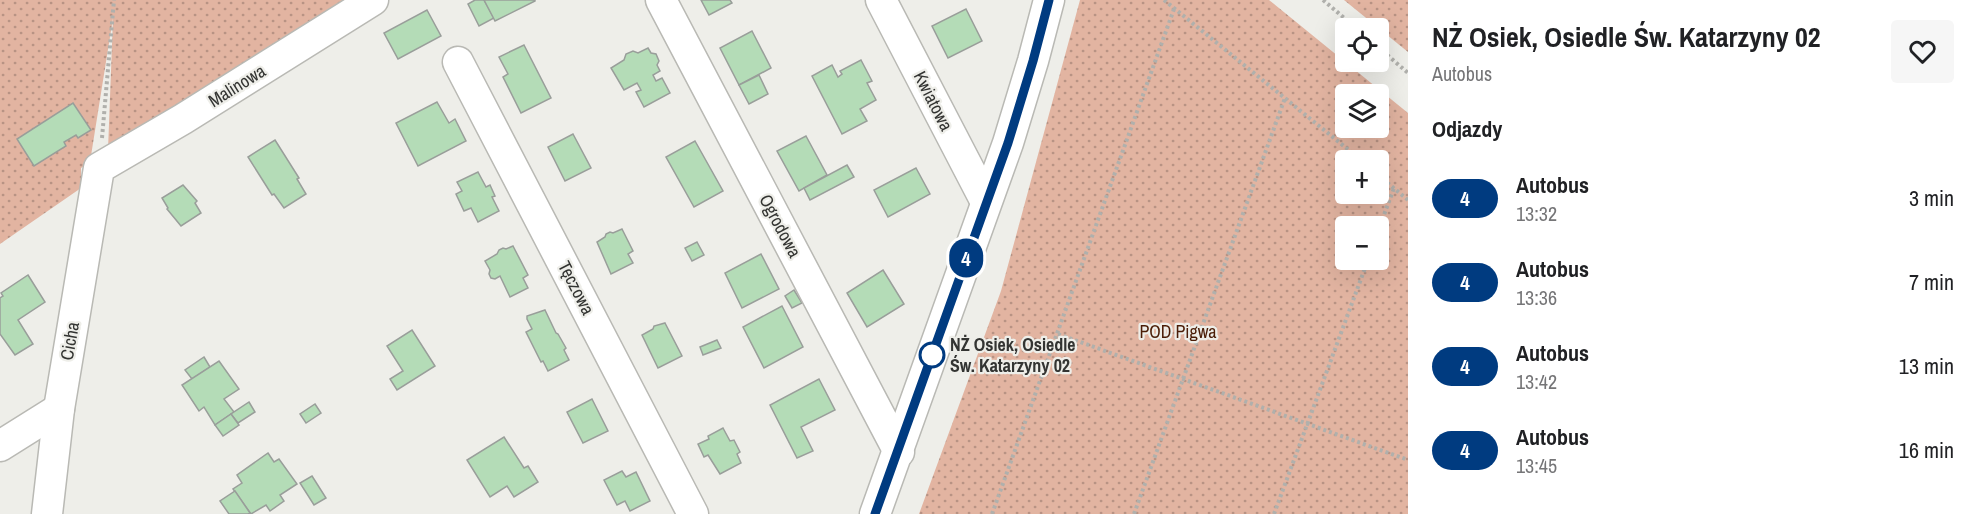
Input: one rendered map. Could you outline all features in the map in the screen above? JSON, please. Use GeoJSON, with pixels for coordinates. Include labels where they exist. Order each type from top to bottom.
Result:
{"type":"FeatureCollection","features":[{"type":"Feature","properties":{"kind":"street","name":"Malinowa"},"geometry":{"type":"LineString","coordinates":[[99,168],[183,119],[373,0]]}},
{"type":"Feature","properties":{"kind":"street","name":"Ogrodowa"},"geometry":{"type":"LineString","coordinates":[[661,0],[898,452]]}},
{"type":"Feature","properties":{"kind":"street","name":"Kwiatowa"},"geometry":{"type":"LineString","coordinates":[[881,0],[986,202]]}},
{"type":"Feature","properties":{"kind":"street"},"geometry":{"type":"LineString","coordinates":[[875,514],[1008,143],[1049,0]]}},
{"type":"Feature","properties":{"kind":"street","name":"Tęczowa"},"geometry":{"type":"LineString","coordinates":[[458,62],[693,514]]}},
{"type":"Feature","properties":{"kind":"street","name":"Cicha"},"geometry":{"type":"LineString","coordinates":[[47,514],[58,409],[99,168]]}},
{"type":"Feature","properties":{"kind":"street"},"geometry":{"type":"LineString","coordinates":[[0,446],[58,409]]}},
{"type":"Feature","properties":{"kind":"path"},"geometry":{"type":"LineString","coordinates":[[99,168],[114,0]]}},
{"type":"Feature","properties":{"kind":"path"},"geometry":{"type":"LineString","coordinates":[[1164,0],[1349,150]]}},
{"type":"Feature","properties":{"kind":"path"},"geometry":{"type":"LineString","coordinates":[[1323,0],[1344,18]]}},
{"type":"Feature","properties":{"kind":"path"},"geometry":{"type":"LineString","coordinates":[[992,514],[1174,9]]}},
{"type":"Feature","properties":{"kind":"path"},"geometry":{"type":"LineString","coordinates":[[1389,57],[1408,73]]}},
{"type":"Feature","properties":{"kind":"path"},"geometry":{"type":"LineString","coordinates":[[1134,514],[1286,98]]}},
{"type":"Feature","properties":{"kind":"path"},"geometry":{"type":"LineString","coordinates":[[1389,183],[1408,200]]}},
{"type":"Feature","properties":{"kind":"path"},"geometry":{"type":"LineString","coordinates":[[1384,216],[1395,188]]}},
{"type":"Feature","properties":{"kind":"path"},"geometry":{"type":"LineString","coordinates":[[1274,514],[1364,270]]}},
{"type":"Feature","properties":{"kind":"path"},"geometry":{"type":"LineString","coordinates":[[1058,334],[1408,460]]}},
{"type":"Feature","properties":{"kind":"green space"},"geometry":{"type":"Polygon","coordinates":[[[0,0],[345,0],[108,150],[113,18],[90,162],[81,168],[81,188],[0,244],[0,0]]]}},
{"type":"Feature","properties":{"kind":"green space","name":"POD Pigwa"},"geometry":{"type":"Polygon","coordinates":[[[1080,0],[1269,0],[1335,54],[1335,72],[1358,72],[1372,84],[1335,84],[1335,138],[1389,138],[1389,98],[1408,113],[1408,514],[919,514],[1001,291],[1080,0]]]}},
{"type":"Feature","properties":{"kind":"green space"},"geometry":{"type":"Polygon","coordinates":[[[1344,0],[1408,0],[1408,52],[1389,37],[1389,18],[1366,18],[1344,0]]]}},
{"type":"Feature","properties":{"kind":"building"},"geometry":{"type":"Polygon","coordinates":[[[475,0],[484,0],[494,18],[479,26],[468,4],[475,0]]]}},
{"type":"Feature","properties":{"kind":"building"},"geometry":{"type":"Polygon","coordinates":[[[484,0],[535,0],[535,1],[495,21],[484,0]]]}},
{"type":"Feature","properties":{"kind":"building"},"geometry":{"type":"Polygon","coordinates":[[[701,0],[730,0],[732,3],[709,15],[701,0]]]}},
{"type":"Feature","properties":{"kind":"building"},"geometry":{"type":"Polygon","coordinates":[[[966,9],[982,41],[948,58],[932,26],[966,9]]]}},
{"type":"Feature","properties":{"kind":"building"},"geometry":{"type":"Polygon","coordinates":[[[427,10],[441,36],[398,59],[384,33],[427,10]]]}},
{"type":"Feature","properties":{"kind":"building"},"geometry":{"type":"Polygon","coordinates":[[[752,31],[771,68],[739,85],[720,48],[752,31]]]}},
{"type":"Feature","properties":{"kind":"building"},"geometry":{"type":"Polygon","coordinates":[[[524,45],[551,98],[521,113],[503,77],[508,74],[499,57],[524,45]]]}},
{"type":"Feature","properties":{"kind":"building"},"geometry":{"type":"Polygon","coordinates":[[[648,48],[651,53],[656,54],[659,61],[657,65],[660,71],[653,75],[656,81],[662,78],[670,93],[644,107],[636,92],[641,90],[637,83],[624,90],[611,68],[624,60],[626,54],[633,51],[638,53],[648,48]]]}},
{"type":"Feature","properties":{"kind":"building"},"geometry":{"type":"Polygon","coordinates":[[[861,60],[872,81],[867,83],[876,100],[860,109],[867,121],[842,134],[812,76],[832,65],[838,77],[842,74],[840,71],[861,60]]]}},
{"type":"Feature","properties":{"kind":"building"},"geometry":{"type":"Polygon","coordinates":[[[759,75],[768,94],[749,104],[739,85],[759,75]]]}},
{"type":"Feature","properties":{"kind":"building"},"geometry":{"type":"Polygon","coordinates":[[[437,102],[449,123],[455,119],[466,141],[418,166],[396,123],[437,102]]]}},
{"type":"Feature","properties":{"kind":"building"},"geometry":{"type":"Polygon","coordinates":[[[73,103],[91,130],[78,138],[76,135],[64,142],[66,146],[34,166],[17,139],[73,103]]]}},
{"type":"Feature","properties":{"kind":"building"},"geometry":{"type":"Polygon","coordinates":[[[573,134],[591,168],[565,181],[548,147],[573,134]]]}},
{"type":"Feature","properties":{"kind":"building"},"geometry":{"type":"Polygon","coordinates":[[[806,136],[827,175],[799,191],[777,151],[806,136]]]}},
{"type":"Feature","properties":{"kind":"building"},"geometry":{"type":"Polygon","coordinates":[[[275,140],[299,178],[297,179],[306,194],[284,208],[274,194],[272,195],[248,157],[275,140]]]}},
{"type":"Feature","properties":{"kind":"building"},"geometry":{"type":"Polygon","coordinates":[[[695,141],[723,191],[694,207],[666,157],[695,141]]]}},
{"type":"Feature","properties":{"kind":"building"},"geometry":{"type":"Polygon","coordinates":[[[847,165],[854,177],[810,200],[804,188],[847,165]]]}},
{"type":"Feature","properties":{"kind":"building"},"geometry":{"type":"Polygon","coordinates":[[[916,168],[930,194],[888,217],[874,190],[916,168]]]}},
{"type":"Feature","properties":{"kind":"building"},"geometry":{"type":"Polygon","coordinates":[[[478,172],[486,187],[490,185],[495,196],[492,197],[499,211],[478,222],[471,208],[464,211],[456,194],[462,191],[457,182],[478,172]]]}},
{"type":"Feature","properties":{"kind":"building"},"geometry":{"type":"Polygon","coordinates":[[[183,185],[197,201],[195,203],[201,213],[181,226],[167,209],[162,198],[183,185]]]}},
{"type":"Feature","properties":{"kind":"building"},"geometry":{"type":"Polygon","coordinates":[[[622,229],[633,251],[628,254],[633,263],[611,274],[597,242],[606,234],[622,229]]]}},
{"type":"Feature","properties":{"kind":"building"},"geometry":{"type":"Polygon","coordinates":[[[697,242],[704,255],[692,261],[685,248],[697,242]]]}},
{"type":"Feature","properties":{"kind":"building"},"geometry":{"type":"Polygon","coordinates":[[[513,246],[528,275],[523,278],[528,288],[510,297],[500,276],[495,279],[491,278],[485,261],[497,254],[499,250],[513,246]]]}},
{"type":"Feature","properties":{"kind":"building"},"geometry":{"type":"Polygon","coordinates":[[[761,254],[779,289],[742,308],[725,273],[761,254]]]}},
{"type":"Feature","properties":{"kind":"building"},"geometry":{"type":"Polygon","coordinates":[[[883,270],[904,304],[867,327],[847,293],[883,270]]]}},
{"type":"Feature","properties":{"kind":"building"},"geometry":{"type":"Polygon","coordinates":[[[28,275],[45,302],[18,320],[33,344],[15,355],[0,334],[0,298],[3,296],[1,293],[28,275]]]}},
{"type":"Feature","properties":{"kind":"building"},"geometry":{"type":"Polygon","coordinates":[[[794,290],[802,303],[792,308],[785,296],[794,290]]]}},
{"type":"Feature","properties":{"kind":"building"},"geometry":{"type":"Polygon","coordinates":[[[782,306],[803,347],[764,368],[743,327],[782,306]]]}},
{"type":"Feature","properties":{"kind":"building"},"geometry":{"type":"Polygon","coordinates":[[[545,310],[566,348],[564,350],[569,360],[548,371],[526,332],[532,329],[527,316],[545,310]]]}},
{"type":"Feature","properties":{"kind":"building"},"geometry":{"type":"Polygon","coordinates":[[[665,323],[682,356],[658,368],[642,335],[654,326],[665,323]]]}},
{"type":"Feature","properties":{"kind":"building"},"geometry":{"type":"Polygon","coordinates":[[[412,330],[435,366],[397,390],[390,379],[403,371],[387,346],[412,330]]]}},
{"type":"Feature","properties":{"kind":"building"},"geometry":{"type":"Polygon","coordinates":[[[717,340],[721,348],[703,355],[700,347],[717,340]]]}},
{"type":"Feature","properties":{"kind":"building"},"geometry":{"type":"Polygon","coordinates":[[[204,357],[210,367],[192,379],[185,370],[204,357]]]}},
{"type":"Feature","properties":{"kind":"building"},"geometry":{"type":"Polygon","coordinates":[[[219,361],[239,389],[224,399],[234,412],[215,425],[204,407],[199,411],[182,385],[219,361]]]}},
{"type":"Feature","properties":{"kind":"building"},"geometry":{"type":"Polygon","coordinates":[[[819,379],[835,410],[801,427],[813,451],[797,458],[770,405],[819,379]]]}},
{"type":"Feature","properties":{"kind":"building"},"geometry":{"type":"Polygon","coordinates":[[[592,399],[608,431],[583,443],[567,412],[592,399]]]}},
{"type":"Feature","properties":{"kind":"building"},"geometry":{"type":"Polygon","coordinates":[[[249,402],[255,412],[238,423],[231,414],[249,402]]]}},
{"type":"Feature","properties":{"kind":"building"},"geometry":{"type":"Polygon","coordinates":[[[315,404],[321,413],[306,423],[300,414],[315,404]]]}},
{"type":"Feature","properties":{"kind":"building"},"geometry":{"type":"Polygon","coordinates":[[[231,414],[239,425],[223,436],[215,425],[231,414]]]}},
{"type":"Feature","properties":{"kind":"building"},"geometry":{"type":"Polygon","coordinates":[[[723,428],[730,441],[734,440],[740,452],[737,454],[741,463],[720,474],[708,455],[704,457],[698,444],[723,428]]]}},
{"type":"Feature","properties":{"kind":"building"},"geometry":{"type":"Polygon","coordinates":[[[504,437],[524,468],[528,466],[538,482],[514,497],[507,486],[490,497],[467,460],[504,437]]]}},
{"type":"Feature","properties":{"kind":"building"},"geometry":{"type":"Polygon","coordinates":[[[268,453],[274,462],[279,459],[297,484],[280,495],[284,501],[270,511],[266,505],[251,514],[233,489],[242,483],[237,475],[268,453]]]}},
{"type":"Feature","properties":{"kind":"building"},"geometry":{"type":"Polygon","coordinates":[[[622,471],[626,477],[636,472],[650,501],[630,511],[625,501],[617,505],[604,480],[622,471]]]}},
{"type":"Feature","properties":{"kind":"building"},"geometry":{"type":"Polygon","coordinates":[[[312,476],[326,498],[314,505],[300,483],[312,476]]]}},
{"type":"Feature","properties":{"kind":"building"},"geometry":{"type":"Polygon","coordinates":[[[235,491],[250,513],[229,514],[220,501],[235,491]]]}},
{"type":"Feature","properties":{"kind":"bus line","name":"4"},"geometry":{"type":"LineString","coordinates":[[875,514],[1008,143],[1049,0]]}},
{"type":"Feature","properties":{"kind":"place","name":"NŻ Osiek, Osiedle Św. Katarzyny 02"},"geometry":{"type":"Point","coordinates":[932,355]}}]}
